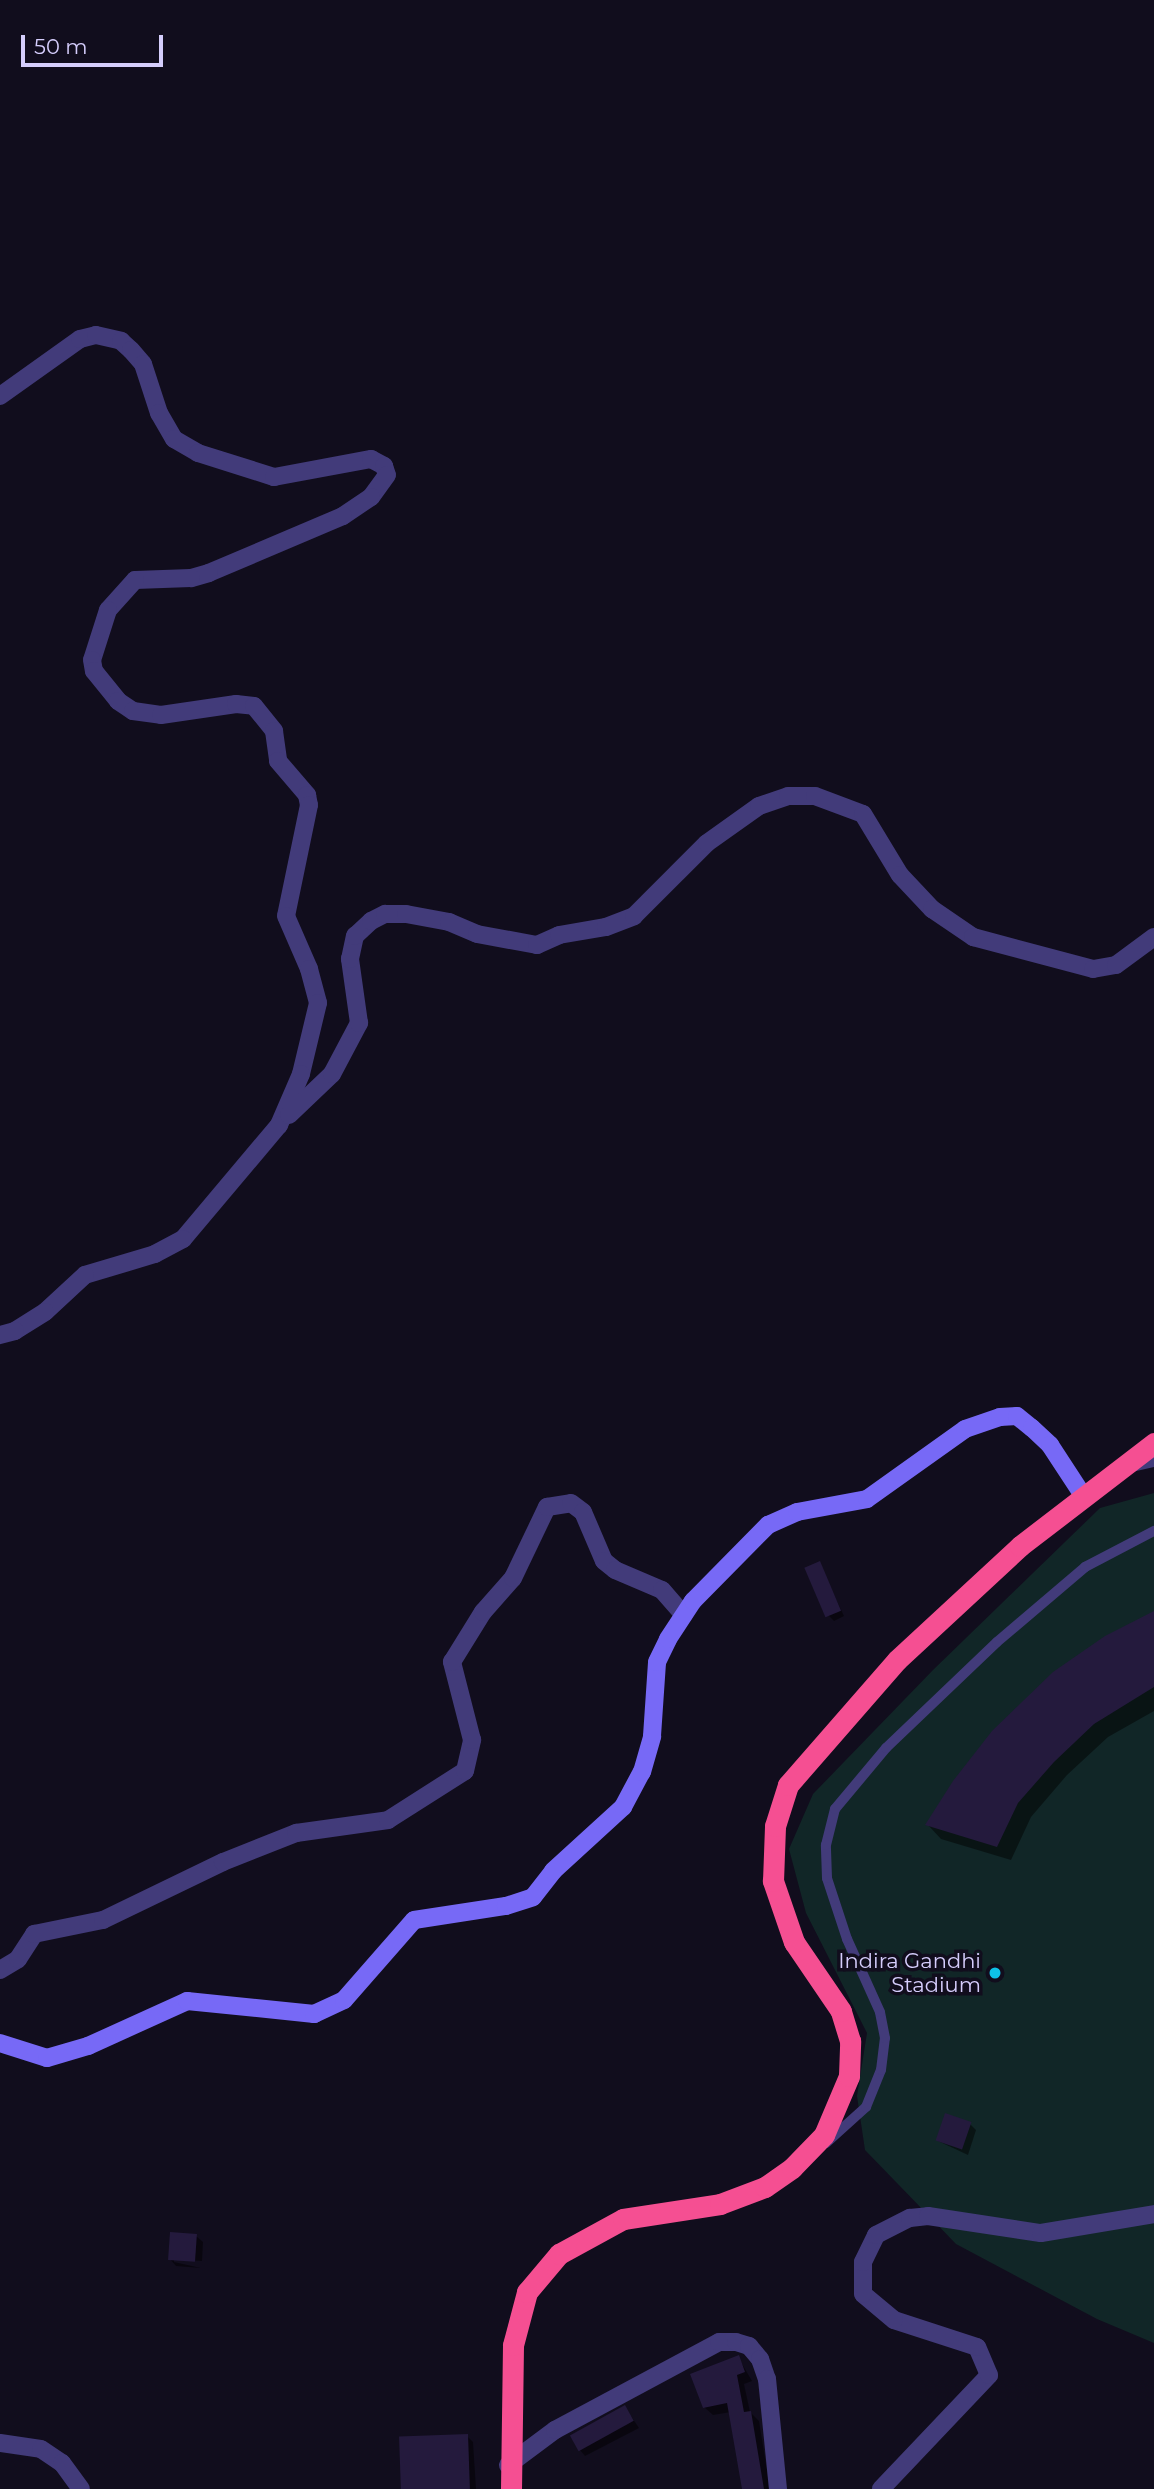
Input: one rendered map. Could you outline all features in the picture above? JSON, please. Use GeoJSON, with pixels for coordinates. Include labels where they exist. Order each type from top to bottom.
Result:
{"type":"FeatureCollection","features":[{"type":"Feature","properties":{"kind":"highway"},"geometry":{"type":"LineString","coordinates":[[511,2489],[508,2465],[513,2345],[527,2292],[559,2254],[623,2219],[720,2204],[765,2187],[808,2155],[824,2135],[849,2076],[850,2041],[841,2011],[794,1942],[773,1881],[775,1826],[788,1785],[897,1660],[1020,1546],[1154,1443]]}},
{"type":"Feature","properties":{"kind":"street"},"geometry":{"type":"LineString","coordinates":[[0,396],[80,339],[96,335],[121,341],[131,350],[143,365],[159,413],[174,439],[198,453],[274,477],[371,459],[384,466],[387,475],[380,488],[342,516],[191,578],[135,580],[108,610],[92,660],[104,686],[132,711],[161,715],[236,704],[254,706],[274,731],[278,761],[307,795],[304,844],[286,916],[309,969],[318,1003],[301,1074],[279,1125]]}},
{"type":"Feature","properties":{"kind":"street"},"geometry":{"type":"LineString","coordinates":[[0,1335],[15,1331],[46,1312],[85,1275],[155,1254],[184,1239],[279,1125],[332,1074],[359,1023],[351,958],[355,936],[371,920],[385,914],[406,914],[449,922],[477,934],[537,945],[559,935],[606,927],[634,916],[707,843],[759,806],[788,796],[815,796],[863,814],[900,875],[932,909],[973,937],[1093,969],[1116,965],[1154,937]]}},
{"type":"Feature","properties":{"kind":"street"},"geometry":{"type":"LineString","coordinates":[[0,2043],[47,2058],[88,2046],[187,2001],[314,2014],[344,2000],[414,1920],[506,1906],[533,1897],[553,1871],[622,1807],[642,1772],[652,1736],[657,1662],[684,1615],[768,1525],[797,1511],[867,1499],[965,1429],[1000,1418],[1017,1416],[1050,1445],[1084,1497]]}},
{"type":"Feature","properties":{"kind":"street"},"geometry":{"type":"LineString","coordinates":[[0,1970],[18,1959],[34,1934],[103,1920],[223,1862],[296,1833],[388,1820],[465,1771],[472,1740],[452,1662],[477,1619],[513,1578],[547,1507],[571,1503],[583,1512],[604,1561],[615,1570],[662,1590],[684,1615]]}},
{"type":"Feature","properties":{"kind":"street"},"geometry":{"type":"LineString","coordinates":[[881,2489],[989,2375],[977,2347],[894,2320],[863,2294],[863,2262],[876,2235],[910,2218],[928,2216],[1041,2233],[1154,2214]]}},
{"type":"Feature","properties":{"kind":"street"},"geometry":{"type":"LineString","coordinates":[[508,2465],[555,2430],[719,2342],[736,2342],[749,2346],[760,2359],[767,2379],[778,2489]]}},
{"type":"Feature","properties":{"kind":"street"},"geometry":{"type":"LineString","coordinates":[[0,2443],[41,2449],[62,2463],[81,2489]]}},
{"type":"Feature","properties":{"kind":"lane"},"geometry":{"type":"LineString","coordinates":[[1118,1471],[1154,1462]]}},
{"type":"Feature","properties":{"kind":"lane"},"geometry":{"type":"LineString","coordinates":[[808,2155],[846,2130],[866,2107],[881,2070],[885,2038],[880,2012],[847,1939],[827,1878],[827,1844],[835,1808],[886,1748],[996,1642],[1086,1567],[1154,1531]]}},
{"type":"Feature","properties":{"kind":"green space","name":"Indira Gandhi Stadium"},"geometry":{"type":"Polygon","coordinates":[[[1154,1493],[1154,2343],[1097,2319],[956,2244],[865,2150],[857,2096],[867,2033],[806,1913],[789,1849],[813,1794],[933,1670],[1100,1508],[1154,1493]]]}},
{"type":"Feature","properties":{"kind":"building"},"geometry":{"type":"Polygon","coordinates":[[[820,1561],[841,1611],[825,1617],[804,1568],[820,1561]]]}},
{"type":"Feature","properties":{"kind":"building"},"geometry":{"type":"Polygon","coordinates":[[[1154,1611],[1154,1687],[1094,1724],[1054,1762],[1018,1803],[997,1847],[925,1825],[953,1781],[992,1731],[1053,1672],[1105,1636],[1154,1611]]]}},
{"type":"Feature","properties":{"kind":"building"},"geometry":{"type":"Polygon","coordinates":[[[945,2113],[971,2122],[962,2150],[936,2140],[945,2113]]]}},
{"type":"Feature","properties":{"kind":"building"},"geometry":{"type":"Polygon","coordinates":[[[170,2232],[197,2234],[195,2262],[168,2260],[170,2232]]]}},
{"type":"Feature","properties":{"kind":"building"},"geometry":{"type":"Polygon","coordinates":[[[739,2355],[745,2372],[737,2375],[744,2412],[751,2411],[764,2489],[742,2489],[727,2403],[703,2408],[690,2374],[739,2355]]]}},
{"type":"Feature","properties":{"kind":"building"},"geometry":{"type":"Polygon","coordinates":[[[625,2405],[634,2421],[579,2451],[570,2436],[625,2405]]]}},
{"type":"Feature","properties":{"kind":"building"},"geometry":{"type":"Polygon","coordinates":[[[468,2434],[470,2489],[401,2489],[399,2436],[468,2434]]]}},
{"type":"Feature","properties":{"kind":"place","name":"Indira Gandhi Stadium"},"geometry":{"type":"Point","coordinates":[995,1973]}}]}
